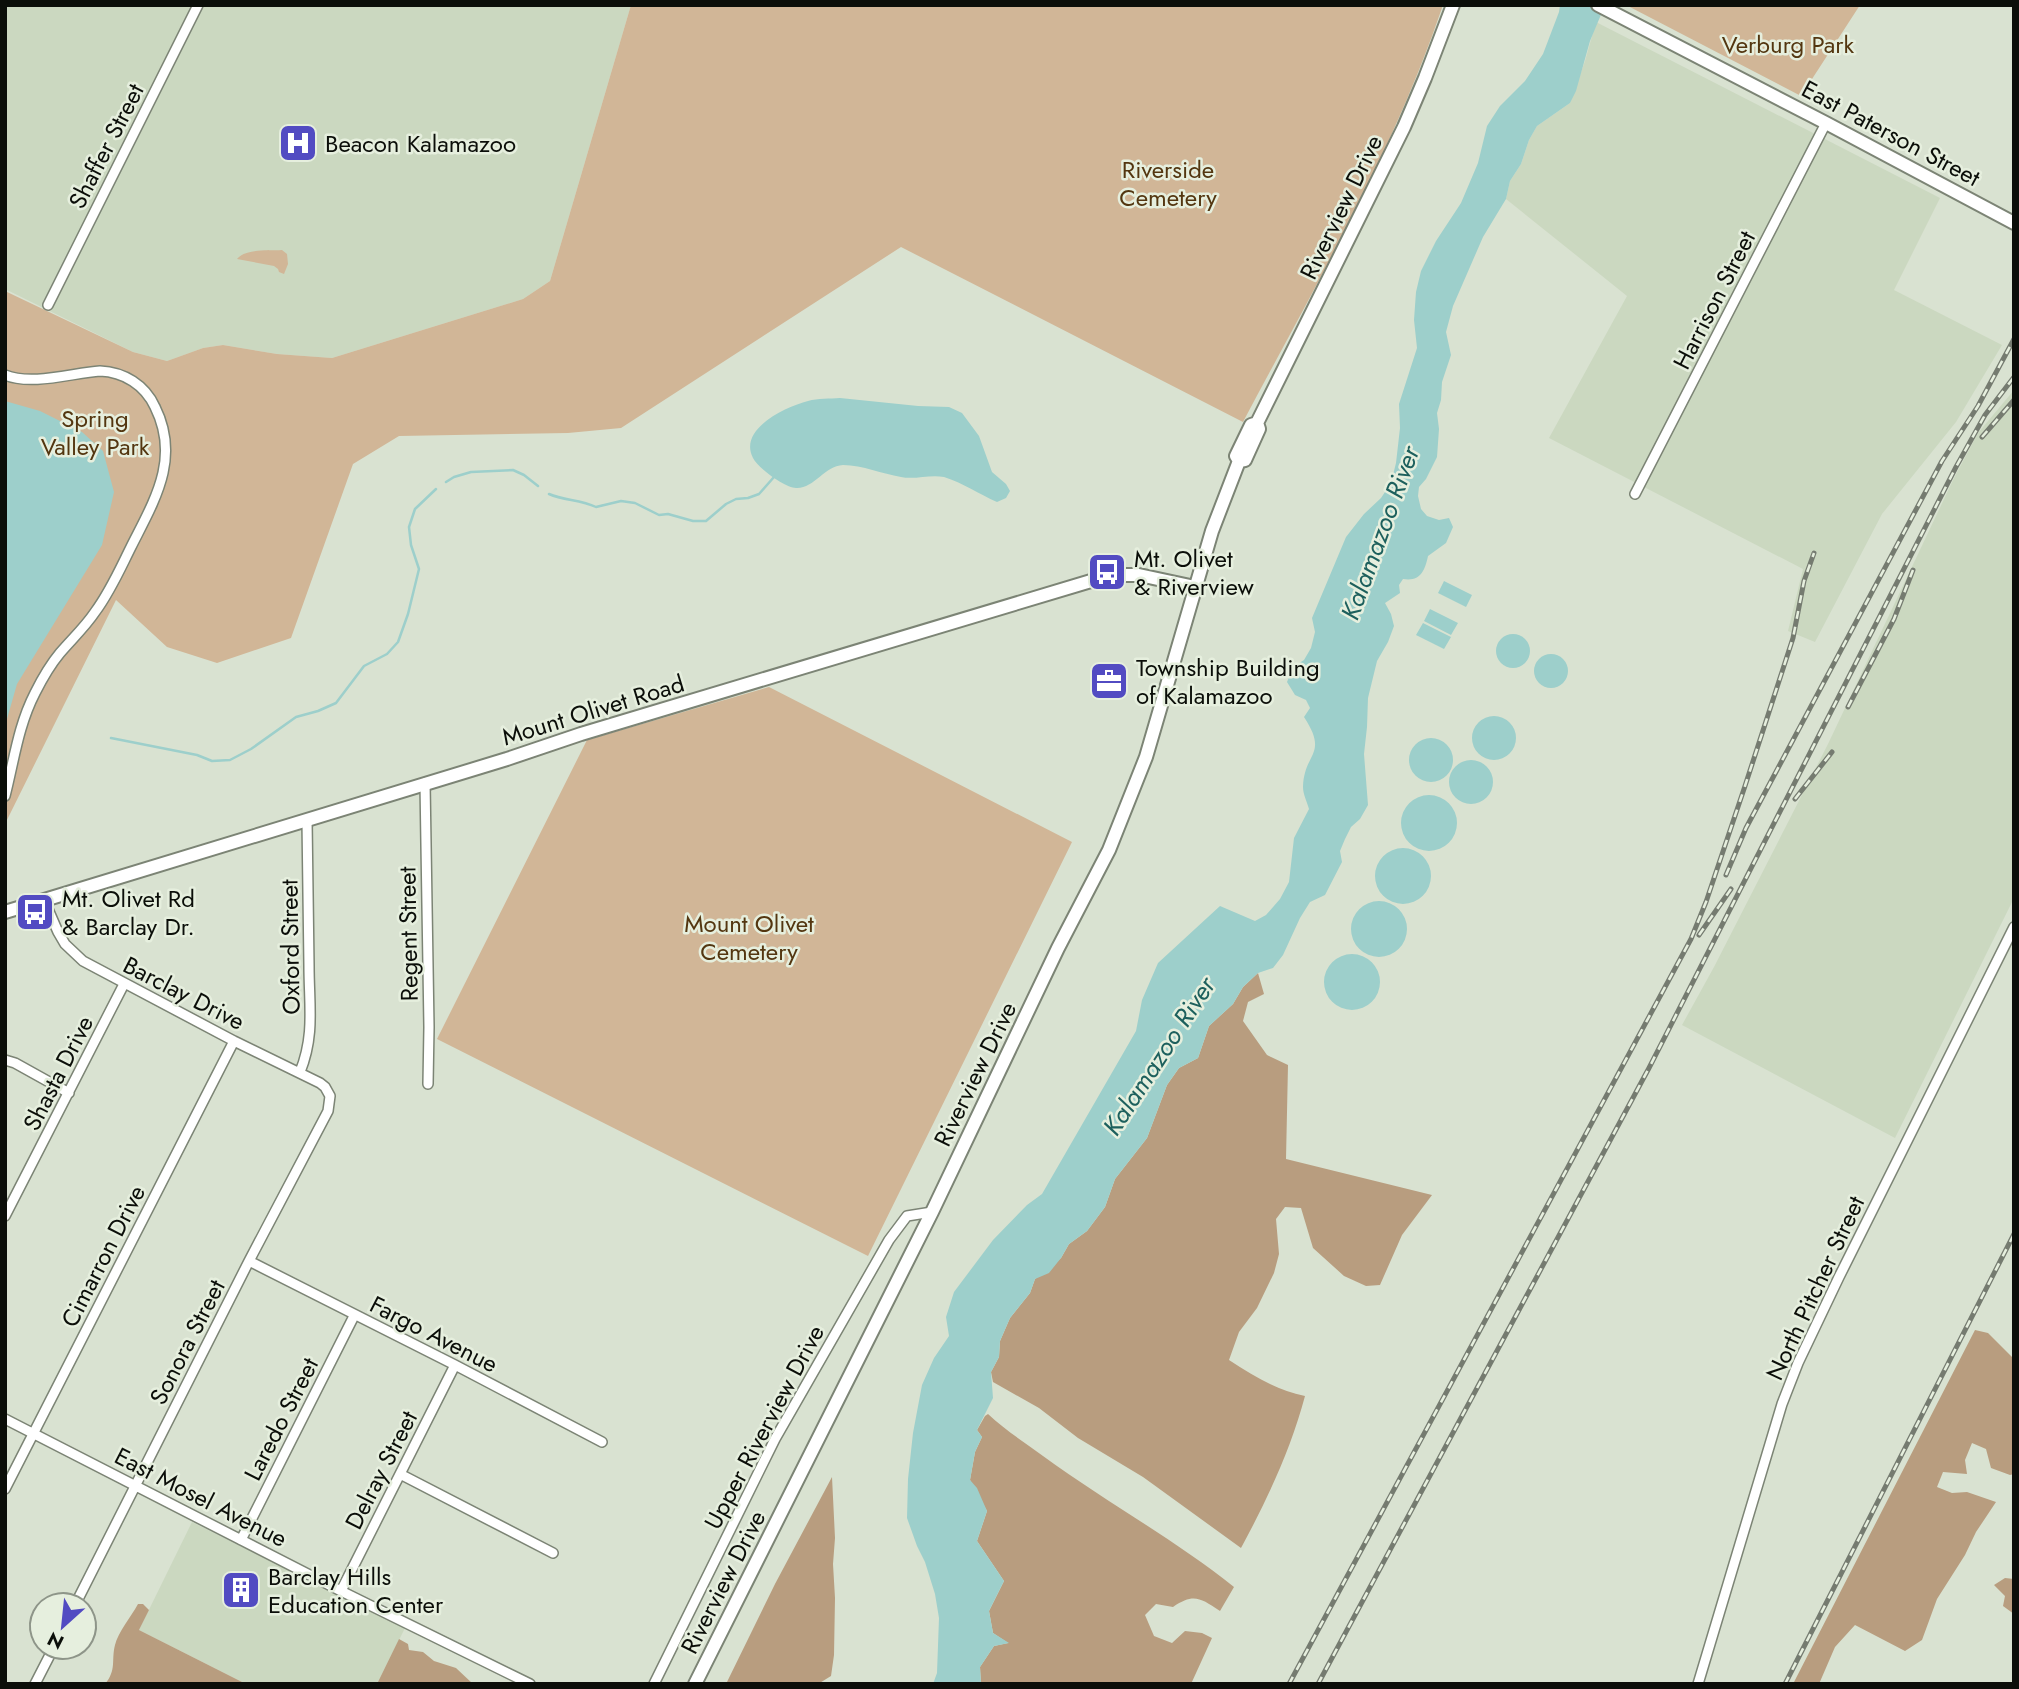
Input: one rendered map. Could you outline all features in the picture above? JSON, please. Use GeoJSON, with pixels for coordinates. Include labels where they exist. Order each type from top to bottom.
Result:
{"type":"FeatureCollection","features":[{"type":"Feature","properties":{"kind":"street","name":"Shaffer Street"},"geometry":{"type":"LineString","coordinates":[[48,305],[198,5]]}},
{"type":"Feature","properties":{"kind":"street","name":"Riverview Drive"},"geometry":{"type":"LineString","coordinates":[[695,1684],[932,1212],[1058,947],[1109,850],[1158,719],[1212,531],[1238,461],[1244,460],[1259,429],[1257,423],[1404,127],[1454,5]]}},
{"type":"Feature","properties":{"kind":"street","name":"East Paterson Street"},"geometry":{"type":"LineString","coordinates":[[1598,5],[1826,122],[2014,223]]}},
{"type":"Feature","properties":{"kind":"street","name":"Harrison Street"},"geometry":{"type":"LineString","coordinates":[[1635,494],[1826,122]]}},
{"type":"Feature","properties":{"kind":"street"},"geometry":{"type":"LineString","coordinates":[[5,375],[14,379],[31,380],[100,370],[119,373],[141,387],[155,406],[164,431],[166,453],[162,478],[153,502],[110,589],[93,616],[59,654],[33,697],[19,731],[5,796]]}},
{"type":"Feature","properties":{"kind":"street","name":"Mount Olivet Road"},"geometry":{"type":"LineString","coordinates":[[5,912],[581,734],[1111,575],[1139,575],[1195,587]]}},
{"type":"Feature","properties":{"kind":"street","name":"Regent Street"},"geometry":{"type":"LineString","coordinates":[[425,783],[428,1084]]}},
{"type":"Feature","properties":{"kind":"street","name":"Oxford Street"},"geometry":{"type":"LineString","coordinates":[[300,1072],[309,1048],[311,1032],[307,820]]}},
{"type":"Feature","properties":{"kind":"street","name":"Barclay Drive"},"geometry":{"type":"LineString","coordinates":[[44,900],[65,944],[83,961],[234,1041],[300,1072],[325,1087],[330,1096]]}},
{"type":"Feature","properties":{"kind":"street","name":"North Pitcher Street"},"geometry":{"type":"LineString","coordinates":[[1698,1684],[1782,1404],[1798,1363],[2014,927]]}},
{"type":"Feature","properties":{"kind":"street","name":"Shasta Drive"},"geometry":{"type":"LineString","coordinates":[[5,1216],[124,984]]}},
{"type":"Feature","properties":{"kind":"street","name":"Cimarron Drive"},"geometry":{"type":"LineString","coordinates":[[5,1489],[234,1041]]}},
{"type":"Feature","properties":{"kind":"street"},"geometry":{"type":"LineString","coordinates":[[5,1059],[69,1093]]}},
{"type":"Feature","properties":{"kind":"street","name":"Sonora Street"},"geometry":{"type":"LineString","coordinates":[[82,1591],[328,1111],[330,1096]]}},
{"type":"Feature","properties":{"kind":"street","name":"Upper Riverview Drive"},"geometry":{"type":"LineString","coordinates":[[653,1684],[775,1439],[888,1240],[907,1216],[932,1212]]}},
{"type":"Feature","properties":{"kind":"street","name":"Fargo Avenue"},"geometry":{"type":"LineString","coordinates":[[249,1261],[602,1442]]}},
{"type":"Feature","properties":{"kind":"street","name":"Laredo Street"},"geometry":{"type":"LineString","coordinates":[[241,1540],[354,1316]]}},
{"type":"Feature","properties":{"kind":"street","name":"Delray Street"},"geometry":{"type":"LineString","coordinates":[[341,1591],[455,1365]]}},
{"type":"Feature","properties":{"kind":"street","name":"East Mosel Avenue"},"geometry":{"type":"LineString","coordinates":[[5,1419],[341,1591],[530,1684]]}},
{"type":"Feature","properties":{"kind":"street"},"geometry":{"type":"LineString","coordinates":[[400,1474],[553,1553]]}},
{"type":"Feature","properties":{"kind":"street"},"geometry":{"type":"LineString","coordinates":[[35,1684],[47,1661]]}},
{"type":"Feature","properties":{"kind":"shaded area","name":"Beacon Kalamazoo"},"geometry":{"type":"Polygon","coordinates":[[[5,5],[631,5],[550,281],[523,299],[332,358],[277,354],[223,345],[203,348],[167,361],[133,352],[5,289],[5,5]]]}},
{"type":"Feature","properties":{"kind":"shaded area"},"geometry":{"type":"Polygon","coordinates":[[[1596,22],[1940,198],[1894,290],[2002,345],[1956,422],[1882,514],[1815,642],[1788,631],[1803,569],[1549,438],[1627,296],[1506,199],[1510,181],[1521,164],[1537,126],[1570,103],[1596,22]]]}},
{"type":"Feature","properties":{"kind":"shaded area"},"geometry":{"type":"Polygon","coordinates":[[[2014,390],[2014,898],[1895,1138],[1682,1025],[1828,744],[1954,478],[1978,433],[2014,390]]]}},
{"type":"Feature","properties":{"kind":"shaded area"},"geometry":{"type":"Polygon","coordinates":[[[1258,973],[1264,994],[1248,1002],[1243,1021],[1267,1055],[1288,1065],[1286,1159],[1432,1195],[1402,1235],[1380,1285],[1366,1286],[1344,1276],[1313,1248],[1301,1208],[1285,1207],[1276,1219],[1279,1254],[1274,1273],[1257,1308],[1239,1332],[1229,1360],[1275,1386],[1305,1396],[1278,1474],[1241,1548],[1143,1477],[1078,1438],[1039,1408],[993,1382],[991,1372],[999,1357],[1000,1341],[1010,1318],[1030,1293],[1035,1279],[1061,1258],[1069,1244],[1087,1231],[1105,1207],[1115,1179],[1147,1138],[1167,1085],[1179,1068],[1198,1058],[1209,1026],[1233,1004],[1243,987],[1258,973]]]}},
{"type":"Feature","properties":{"kind":"shaded area"},"geometry":{"type":"Polygon","coordinates":[[[1975,1330],[1988,1333],[2014,1359],[2014,1474],[1991,1468],[1986,1449],[1972,1443],[1965,1460],[1967,1474],[1943,1472],[1937,1487],[1952,1493],[1967,1492],[1996,1502],[1937,1599],[1922,1640],[1905,1651],[1855,1625],[1835,1647],[1819,1684],[1793,1684],[1975,1330]]]}},
{"type":"Feature","properties":{"kind":"shaded area"},"geometry":{"type":"Polygon","coordinates":[[[988,1414],[1067,1473],[1188,1553],[1234,1587],[1220,1611],[1202,1600],[1192,1599],[1173,1607],[1156,1604],[1145,1615],[1154,1636],[1172,1643],[1185,1631],[1202,1633],[1212,1638],[1191,1684],[981,1684],[980,1667],[994,1646],[1008,1643],[993,1633],[989,1611],[1004,1581],[977,1541],[987,1511],[970,1480],[975,1452],[982,1437],[977,1430],[988,1414]]]}},
{"type":"Feature","properties":{"kind":"shaded area"},"geometry":{"type":"Polygon","coordinates":[[[832,1477],[835,1598],[831,1676],[818,1684],[726,1684],[775,1584],[832,1477]]]}},
{"type":"Feature","properties":{"kind":"shaded area","name":"Barclay Hills Education Center"},"geometry":{"type":"Polygon","coordinates":[[[192,1522],[405,1628],[377,1684],[246,1684],[139,1630],[192,1522]]]}},
{"type":"Feature","properties":{"kind":"shaded area"},"geometry":{"type":"Polygon","coordinates":[[[2005,1578],[2014,1579],[2014,1614],[2003,1606],[2005,1596],[1994,1585],[2005,1578]]]}},
{"type":"Feature","properties":{"kind":"shaded area"},"geometry":{"type":"Polygon","coordinates":[[[138,1604],[143,1604],[149,1610],[139,1630],[246,1684],[105,1684],[112,1669],[117,1640],[138,1604]]]}},
{"type":"Feature","properties":{"kind":"shaded area"},"geometry":{"type":"Polygon","coordinates":[[[399,1639],[408,1644],[409,1650],[423,1652],[434,1661],[456,1668],[473,1684],[377,1684],[399,1639]]]}},
{"type":"Feature","properties":{"kind":"green space","name":"Riverside Cemetery"},"geometry":{"type":"Polygon","coordinates":[[[631,5],[1443,5],[1401,113],[1377,165],[1243,422],[901,247],[621,428],[568,433],[399,436],[353,464],[291,638],[217,663],[167,647],[116,600],[5,824],[5,291],[133,352],[167,361],[203,348],[223,345],[277,354],[332,358],[523,299],[550,281],[631,5]]]}},
{"type":"Feature","properties":{"kind":"green space","name":"Verburg Park"},"geometry":{"type":"Polygon","coordinates":[[[1626,5],[1860,5],[1801,96],[1626,5]]]}},
{"type":"Feature","properties":{"kind":"green space"},"geometry":{"type":"Polygon","coordinates":[[[282,250],[287,254],[288,264],[284,274],[274,266],[237,259],[246,253],[282,250]]]}},
{"type":"Feature","properties":{"kind":"green space","name":"Mount Olivet Cemetery"},"geometry":{"type":"Polygon","coordinates":[[[769,687],[1072,842],[868,1256],[437,1039],[587,740],[769,687]]]}},
{"type":"Feature","properties":{"kind":"water","name":"Kalamazoo River"},"geometry":{"type":"Polygon","coordinates":[[[1560,5],[1605,5],[1570,103],[1537,126],[1521,164],[1510,181],[1506,199],[1483,237],[1453,306],[1446,332],[1451,355],[1442,382],[1437,413],[1437,457],[1419,487],[1418,496],[1421,509],[1427,516],[1439,520],[1449,518],[1453,527],[1446,543],[1428,556],[1421,574],[1414,579],[1403,579],[1399,585],[1400,593],[1385,603],[1394,626],[1377,661],[1368,698],[1364,754],[1368,805],[1345,839],[1340,851],[1342,862],[1325,895],[1310,902],[1283,955],[1273,968],[1258,973],[1243,987],[1233,1004],[1209,1026],[1198,1058],[1179,1068],[1167,1085],[1147,1138],[1115,1179],[1105,1207],[1087,1231],[1069,1244],[1049,1273],[1035,1279],[1030,1293],[1010,1318],[1000,1341],[999,1357],[991,1372],[993,1398],[977,1430],[982,1437],[975,1452],[970,1480],[977,1488],[987,1511],[977,1541],[1004,1581],[989,1611],[993,1633],[1009,1643],[994,1646],[980,1667],[981,1684],[933,1684],[937,1673],[939,1618],[925,1562],[907,1518],[908,1479],[922,1385],[934,1358],[949,1336],[946,1317],[954,1292],[993,1240],[1027,1205],[1042,1194],[1136,1031],[1142,1000],[1158,963],[1220,906],[1255,921],[1266,915],[1280,899],[1289,882],[1294,838],[1309,809],[1303,787],[1315,739],[1304,717],[1310,708],[1306,700],[1295,695],[1287,682],[1293,667],[1304,660],[1311,648],[1315,632],[1312,618],[1346,537],[1391,483],[1400,428],[1399,404],[1417,348],[1414,320],[1421,271],[1436,241],[1461,203],[1478,163],[1487,126],[1500,106],[1525,81],[1543,54],[1560,5]]]}},
{"type":"Feature","properties":{"kind":"water"},"geometry":{"type":"Polygon","coordinates":[[[840,398],[949,407],[962,413],[979,436],[992,472],[1010,491],[1006,498],[997,502],[944,477],[906,478],[843,465],[830,469],[808,485],[796,488],[766,472],[753,458],[750,447],[752,438],[766,421],[788,408],[808,401],[840,398]]]}},
{"type":"Feature","properties":{"kind":"water"},"geometry":{"type":"Polygon","coordinates":[[[5,401],[40,411],[82,432],[103,451],[114,492],[102,545],[17,684],[5,726],[5,401]]]}},
{"type":"Feature","properties":{"kind":"water"},"geometry":{"type":"Polygon","coordinates":[[[1444,581],[1472,595],[1466,607],[1438,593],[1444,581]]]}},
{"type":"Feature","properties":{"kind":"water"},"geometry":{"type":"Polygon","coordinates":[[[1430,609],[1458,623],[1451,635],[1424,621],[1430,609]]]}},
{"type":"Feature","properties":{"kind":"water"},"geometry":{"type":"Polygon","coordinates":[[[1423,623],[1451,637],[1444,649],[1416,635],[1423,623]]]}},
{"type":"Feature","properties":{"kind":"water"},"geometry":{"type":"Polygon","coordinates":[[[1513,634],[1525,639],[1530,651],[1525,663],[1513,668],[1501,663],[1496,651],[1501,639],[1513,634]]]}},
{"type":"Feature","properties":{"kind":"water"},"geometry":{"type":"Polygon","coordinates":[[[1551,654],[1563,659],[1568,671],[1563,683],[1551,688],[1539,683],[1534,671],[1539,659],[1551,654]]]}},
{"type":"Feature","properties":{"kind":"water"},"geometry":{"type":"Polygon","coordinates":[[[1494,716],[1509,723],[1516,738],[1509,753],[1494,760],[1479,753],[1472,738],[1479,723],[1494,716]]]}},
{"type":"Feature","properties":{"kind":"water"},"geometry":{"type":"Polygon","coordinates":[[[1431,738],[1446,745],[1453,760],[1446,775],[1431,782],[1416,775],[1409,760],[1416,745],[1431,738]]]}},
{"type":"Feature","properties":{"kind":"water"},"geometry":{"type":"Polygon","coordinates":[[[1471,760],[1486,767],[1493,782],[1486,797],[1471,804],[1456,797],[1449,782],[1456,767],[1471,760]]]}},
{"type":"Feature","properties":{"kind":"water"},"geometry":{"type":"Polygon","coordinates":[[[1424,795],[1434,795],[1449,803],[1455,812],[1455,834],[1449,843],[1434,851],[1424,851],[1406,839],[1401,828],[1401,818],[1413,800],[1424,795]]]}},
{"type":"Feature","properties":{"kind":"water"},"geometry":{"type":"Polygon","coordinates":[[[1398,848],[1408,848],[1423,856],[1429,865],[1429,887],[1423,896],[1408,904],[1398,904],[1380,892],[1375,881],[1375,871],[1387,853],[1398,848]]]}},
{"type":"Feature","properties":{"kind":"water"},"geometry":{"type":"Polygon","coordinates":[[[1374,901],[1384,901],[1399,909],[1405,918],[1405,940],[1399,949],[1384,957],[1374,957],[1356,945],[1351,934],[1351,924],[1363,906],[1374,901]]]}},
{"type":"Feature","properties":{"kind":"water"},"geometry":{"type":"Polygon","coordinates":[[[1347,954],[1357,954],[1372,962],[1378,971],[1378,993],[1372,1002],[1357,1010],[1347,1010],[1329,998],[1324,987],[1324,977],[1336,959],[1347,954]]]}},
{"type":"Feature","properties":{"kind":"waterway"},"geometry":{"type":"LineString","coordinates":[[446,482],[471,472],[513,470],[538,486]]}},
{"type":"Feature","properties":{"kind":"waterway"},"geometry":{"type":"LineString","coordinates":[[549,494],[596,507],[621,501],[635,503],[659,515],[668,514],[693,521],[706,521],[726,504],[759,494],[774,477]]}},
{"type":"Feature","properties":{"kind":"waterway"},"geometry":{"type":"LineString","coordinates":[[111,738],[197,755],[212,761],[230,760],[251,749],[296,717],[336,703],[364,666],[387,654],[398,642],[419,569],[411,545],[409,527],[415,509],[436,489]]}},
{"type":"Feature","properties":{"kind":"railway"},"geometry":{"type":"LineString","coordinates":[[1726,875],[1746,828],[1942,461],[1978,406],[2014,339]]}},
{"type":"Feature","properties":{"kind":"railway"},"geometry":{"type":"LineString","coordinates":[[1318,1684],[1649,1068],[1956,467],[1985,415],[2014,377]]}},
{"type":"Feature","properties":{"kind":"railway"},"geometry":{"type":"LineString","coordinates":[[1982,437],[2014,400]]}},
{"type":"Feature","properties":{"kind":"railway"},"geometry":{"type":"LineString","coordinates":[[1289,1684],[1691,939],[1706,902],[1793,638],[1804,581],[1814,553]]}},
{"type":"Feature","properties":{"kind":"railway"},"geometry":{"type":"LineString","coordinates":[[1848,707],[1894,619],[1913,570]]}},
{"type":"Feature","properties":{"kind":"railway"},"geometry":{"type":"LineString","coordinates":[[1795,799],[1832,752]]}},
{"type":"Feature","properties":{"kind":"railway"},"geometry":{"type":"LineString","coordinates":[[1699,935],[1731,889]]}},
{"type":"Feature","properties":{"kind":"railway"},"geometry":{"type":"LineString","coordinates":[[1785,1684],[2014,1234]]}},
{"type":"Feature","properties":{"kind":"place","name":"Beacon Kalamazoo"},"geometry":{"type":"Point","coordinates":[298,143]}},
{"type":"Feature","properties":{"kind":"place","name":"Mt. Olivet & Riverview"},"geometry":{"type":"Point","coordinates":[1107,572]}},
{"type":"Feature","properties":{"kind":"place","name":"Township Building of Kalamazoo"},"geometry":{"type":"Point","coordinates":[1109,681]}},
{"type":"Feature","properties":{"kind":"place","name":"Mt. Olivet Rd & Barclay Dr."},"geometry":{"type":"Point","coordinates":[35,912]}},
{"type":"Feature","properties":{"kind":"place","name":"Barclay Hills Education Center"},"geometry":{"type":"Point","coordinates":[241,1590]}},
{"type":"Feature","properties":{"kind":"park label","name":"Spring Valley Park"},"geometry":{"type":"Point","coordinates":[95,432]}}]}
